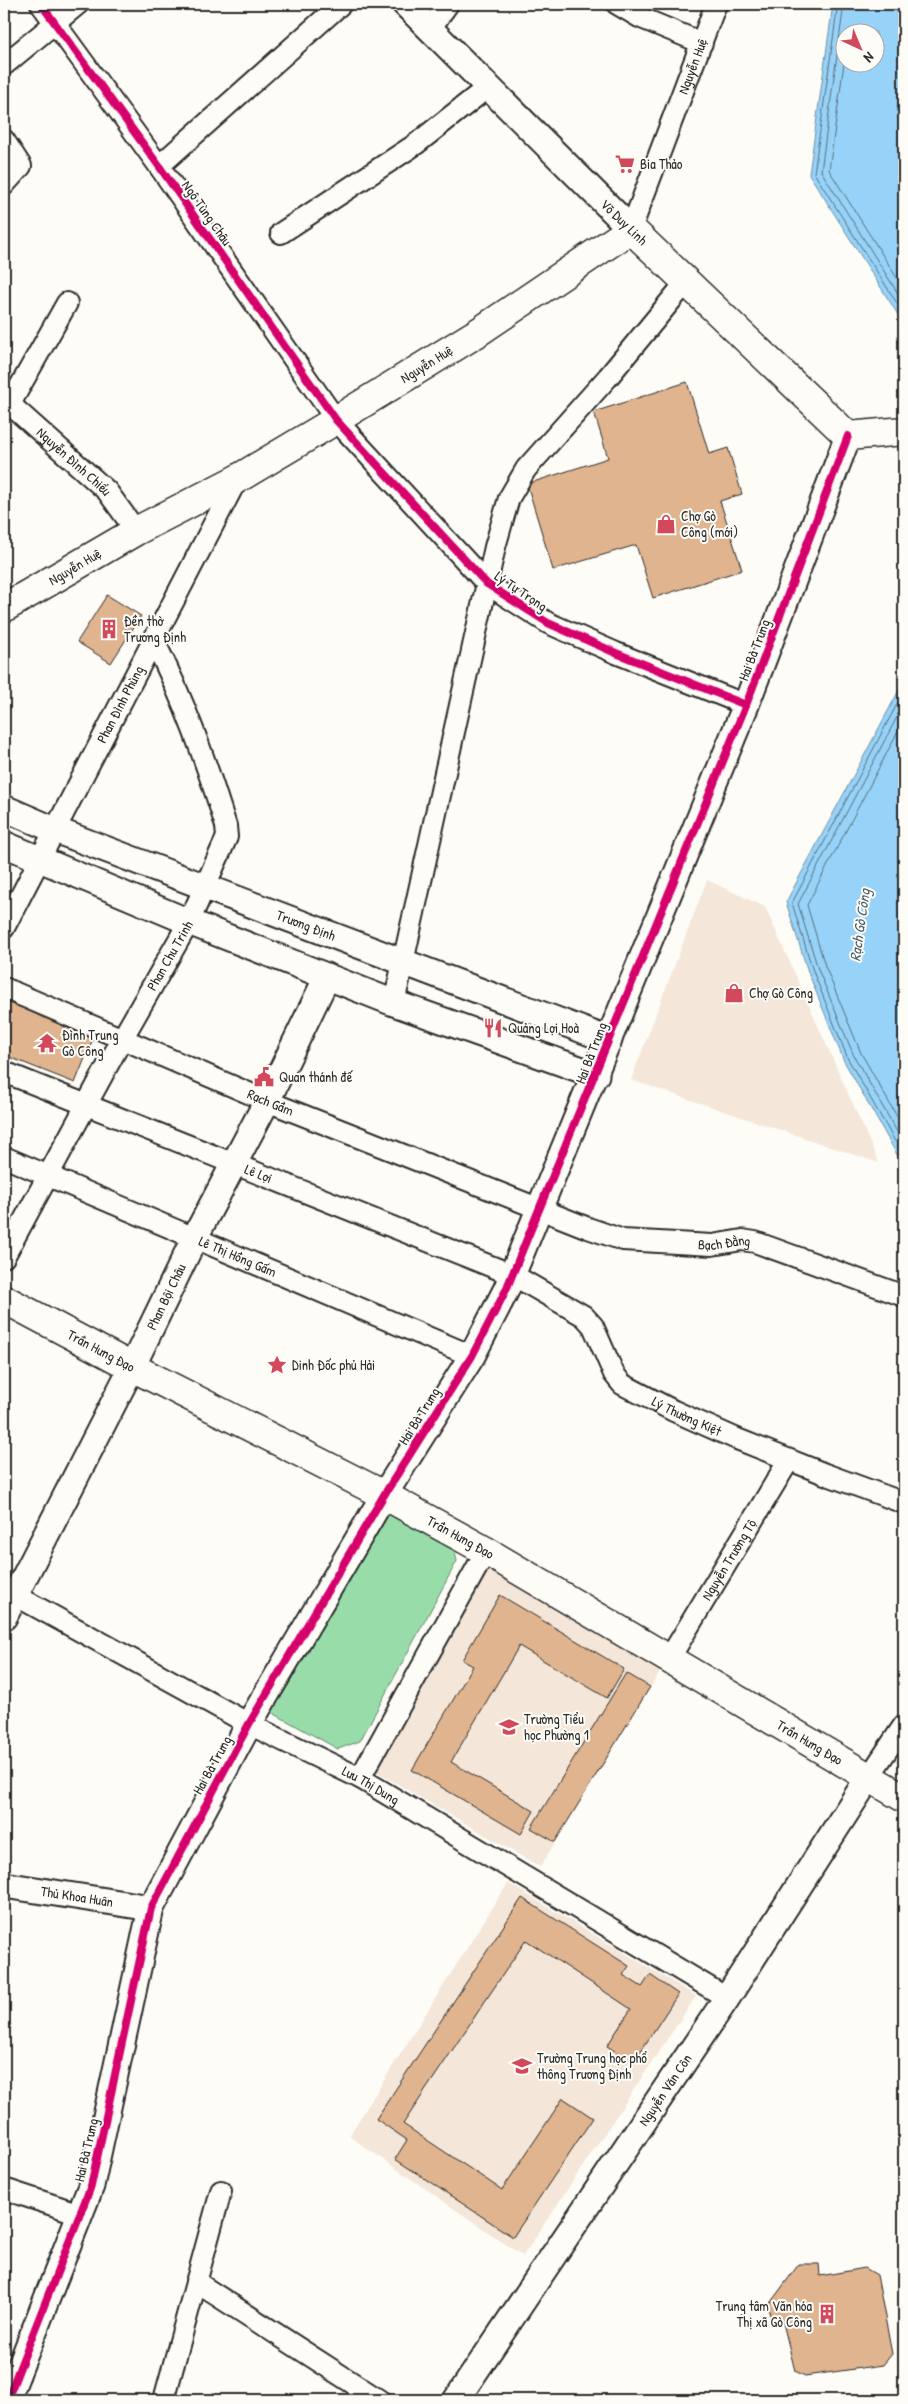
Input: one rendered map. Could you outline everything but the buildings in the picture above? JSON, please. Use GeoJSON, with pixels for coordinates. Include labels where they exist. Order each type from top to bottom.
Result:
{"type":"FeatureCollection","features":[{"type":"Feature","properties":{"kind":"main road","name":"Võ Duy Linh"},"geometry":{"type":"LineString","coordinates":[[631,230],[687,281],[848,436]]}},
{"type":"Feature","properties":{"kind":"main road","name":"Nguyễn Huệ"},"geometry":{"type":"LineString","coordinates":[[4,608],[136,531],[237,479],[336,420],[477,333],[631,230]]}},
{"type":"Feature","properties":{"kind":"main road"},"geometry":{"type":"LineString","coordinates":[[848,436],[896,432]]}},
{"type":"Feature","properties":{"kind":"main road","name":"Trần Hưng Đạo"},"geometry":{"type":"LineString","coordinates":[[4,1299],[132,1367],[384,1495],[486,1551],[904,1798]]}},
{"type":"Feature","properties":{"kind":"street","name":"Ngô Tùng Châu"},"geometry":{"type":"LineString","coordinates":[[41,4],[159,166],[336,420]]}},
{"type":"Feature","properties":{"kind":"street"},"geometry":{"type":"LineString","coordinates":[[4,65],[78,4]]}},
{"type":"Feature","properties":{"kind":"street"},"geometry":{"type":"LineString","coordinates":[[159,166],[340,4]]}},
{"type":"Feature","properties":{"kind":"street","name":"Võ Duy Linh"},"geometry":{"type":"LineString","coordinates":[[405,4],[631,230]]}},
{"type":"Feature","properties":{"kind":"street"},"geometry":{"type":"LineString","coordinates":[[430,29],[448,4]]}},
{"type":"Feature","properties":{"kind":"street"},"geometry":{"type":"LineString","coordinates":[[617,4],[655,24],[702,42]]}},
{"type":"Feature","properties":{"kind":"street","name":"Nguyễn Huệ"},"geometry":{"type":"LineString","coordinates":[[631,230],[716,4]]}},
{"type":"Feature","properties":{"kind":"street"},"geometry":{"type":"LineString","coordinates":[[281,232],[416,144],[488,87]]}},
{"type":"Feature","properties":{"kind":"street"},"geometry":{"type":"LineString","coordinates":[[4,140],[21,166],[4,185]]}},
{"type":"Feature","properties":{"kind":"street","name":"Lý Tự Trọng"},"geometry":{"type":"LineString","coordinates":[[394,1003],[494,547],[509,498],[526,469],[608,377],[687,281]]}},
{"type":"Feature","properties":{"kind":"street"},"geometry":{"type":"LineString","coordinates":[[7,402],[67,303]]}},
{"type":"Feature","properties":{"kind":"street","name":"Nguyễn Đình Chiểu"},"geometry":{"type":"LineString","coordinates":[[7,402],[107,491],[136,531]]}},
{"type":"Feature","properties":{"kind":"street","name":"Lý Tự Trọng"},"geometry":{"type":"LineString","coordinates":[[336,420],[487,584],[548,623],[616,654],[746,705]]}},
{"type":"Feature","properties":{"kind":"street","name":"Hai Bà Trưng"},"geometry":{"type":"LineString","coordinates":[[7,2400],[91,2186],[151,1908],[249,1724],[384,1495],[472,1356],[513,1276],[746,705],[848,436]]}},
{"type":"Feature","properties":{"kind":"street","name":"Phan Đình Phùng"},"geometry":{"type":"LineString","coordinates":[[4,928],[41,860],[153,639],[237,479]]}},
{"type":"Feature","properties":{"kind":"street","name":"Phan Chu Trinh"},"geometry":{"type":"LineString","coordinates":[[4,1257],[46,1175],[189,922],[227,837],[226,826],[206,762],[174,680],[153,639]]}},
{"type":"Feature","properties":{"kind":"street","name":"Trương Định"},"geometry":{"type":"LineString","coordinates":[[4,808],[55,830],[404,964],[609,1040]]}},
{"type":"Feature","properties":{"kind":"street"},"geometry":{"type":"LineString","coordinates":[[4,844],[189,922],[327,977],[596,1075]]}},
{"type":"Feature","properties":{"kind":"street","name":"Phan Bội Châu"},"geometry":{"type":"LineString","coordinates":[[7,1600],[132,1367],[194,1238],[266,1101],[327,977]]}},
{"type":"Feature","properties":{"kind":"street","name":"Rạch Gầm"},"geometry":{"type":"LineString","coordinates":[[4,988],[266,1101],[541,1210]]}},
{"type":"Feature","properties":{"kind":"street","name":"Lê Lợi"},"geometry":{"type":"LineString","coordinates":[[4,1072],[513,1276]]}},
{"type":"Feature","properties":{"kind":"street","name":"Lê Thị Hồng Gấm"},"geometry":{"type":"LineString","coordinates":[[4,1157],[472,1356]]}},
{"type":"Feature","properties":{"kind":"street","name":"Bạch Đằng"},"geometry":{"type":"LineString","coordinates":[[541,1210],[623,1240],[712,1245],[742,1240],[755,1242],[904,1296]]}},
{"type":"Feature","properties":{"kind":"street","name":"Lý Thường Kiệt"},"geometry":{"type":"LineString","coordinates":[[513,1276],[584,1316],[594,1326],[614,1374],[622,1384],[674,1411],[789,1460],[904,1503]]}},
{"type":"Feature","properties":{"kind":"street","name":"Nguyễn Trường Tộ"},"geometry":{"type":"LineString","coordinates":[[669,1659],[789,1460]]}},
{"type":"Feature","properties":{"kind":"street"},"geometry":{"type":"LineString","coordinates":[[360,1778],[486,1551]]}},
{"type":"Feature","properties":{"kind":"street","name":"Lưu Thị Dung"},"geometry":{"type":"LineString","coordinates":[[7,1600],[249,1724],[360,1778],[728,1998]]}},
{"type":"Feature","properties":{"kind":"street"},"geometry":{"type":"LineString","coordinates":[[869,1777],[904,1725]]}},
{"type":"Feature","properties":{"kind":"street","name":"Nguyễn Văn Côn"},"geometry":{"type":"LineString","coordinates":[[456,2400],[728,1998],[869,1777]]}},
{"type":"Feature","properties":{"kind":"street","name":"Thủ Khoa Huân"},"geometry":{"type":"LineString","coordinates":[[4,1885],[151,1908]]}},
{"type":"Feature","properties":{"kind":"street"},"geometry":{"type":"LineString","coordinates":[[4,2189],[80,2214]]}},
{"type":"Feature","properties":{"kind":"street"},"geometry":{"type":"LineString","coordinates":[[164,2400],[221,2191]]}},
{"type":"Feature","properties":{"kind":"street"},"geometry":{"type":"LineString","coordinates":[[196,2282],[379,2400]]}},
{"type":"Feature","properties":{"kind":"shaded area","name":"Chợ Gò Công"},"geometry":{"type":"Polygon","coordinates":[[[707,880],[765,907],[879,1163],[631,1080],[707,880]]]}},
{"type":"Feature","properties":{"kind":"shaded area","name":"Trường Tiểu học Phường 1"},"geometry":{"type":"Polygon","coordinates":[[[480,1561],[663,1667],[540,1867],[370,1768],[480,1561]]]}},
{"type":"Feature","properties":{"kind":"shaded area","name":"Trường Trung học phổ thông Trương Định"},"geometry":{"type":"Polygon","coordinates":[[[508,1883],[696,1996],[523,2256],[349,2136],[508,1883]]]}},
{"type":"Feature","properties":{"kind":"green space"},"geometry":{"type":"Polygon","coordinates":[[[392,1508],[453,1544],[457,1561],[360,1741],[338,1749],[273,1713],[269,1688],[375,1512],[392,1508]]]}},
{"type":"Feature","properties":{"kind":"water"},"geometry":{"type":"Polygon","coordinates":[[[833,4],[904,4],[904,324],[809,174],[833,4]]]}},
{"type":"Feature","properties":{"kind":"water","name":"Rạch Gò Công"},"geometry":{"type":"Polygon","coordinates":[[[904,681],[904,925],[902,934],[904,942],[904,1167],[844,1061],[808,972],[786,902],[904,681]]]}},
{"type":"Feature","properties":{"kind":"cycle path"},"geometry":{"type":"LineString","coordinates":[[41,4],[159,166],[336,420],[487,584],[548,623],[616,653],[746,705]]}},
{"type":"Feature","properties":{"kind":"cycle path"},"geometry":{"type":"LineString","coordinates":[[7,2400],[91,2186],[151,1908],[249,1724],[384,1495],[472,1356],[506,1290],[746,705],[848,436]]}},
{"type":"Feature","properties":{"kind":"place","name":"Bia Thảo"},"geometry":{"type":"Point","coordinates":[625,164]}},
{"type":"Feature","properties":{"kind":"place","name":"Chợ Gò Công (mới)"},"geometry":{"type":"Point","coordinates":[666,524]}},
{"type":"Feature","properties":{"kind":"place","name":"Đền thờ Trương Định"},"geometry":{"type":"Point","coordinates":[109,629]}},
{"type":"Feature","properties":{"kind":"place","name":"Chợ Gò Công"},"geometry":{"type":"Point","coordinates":[734,993]}},
{"type":"Feature","properties":{"kind":"place","name":"Quảng Lợi Hoà"},"geometry":{"type":"Point","coordinates":[493,1028]}},
{"type":"Feature","properties":{"kind":"place","name":"Đình Trung Gò Công"},"geometry":{"type":"Point","coordinates":[47,1043]}},
{"type":"Feature","properties":{"kind":"place","name":"Quan thánh đế"},"geometry":{"type":"Point","coordinates":[264,1077]}},
{"type":"Feature","properties":{"kind":"place","name":"Dinh Đốc phủ Hải"},"geometry":{"type":"Point","coordinates":[277,1365]}},
{"type":"Feature","properties":{"kind":"place","name":"Trường Tiểu học Phường 1"},"geometry":{"type":"Point","coordinates":[509,1727]}},
{"type":"Feature","properties":{"kind":"place","name":"Trường Trung học phổ thông Trương Định"},"geometry":{"type":"Point","coordinates":[522,2066]}},
{"type":"Feature","properties":{"kind":"place","name":"Trung tâm Văn hóa Thị xã Gò Công"},"geometry":{"type":"Point","coordinates":[827,2314]}}]}
